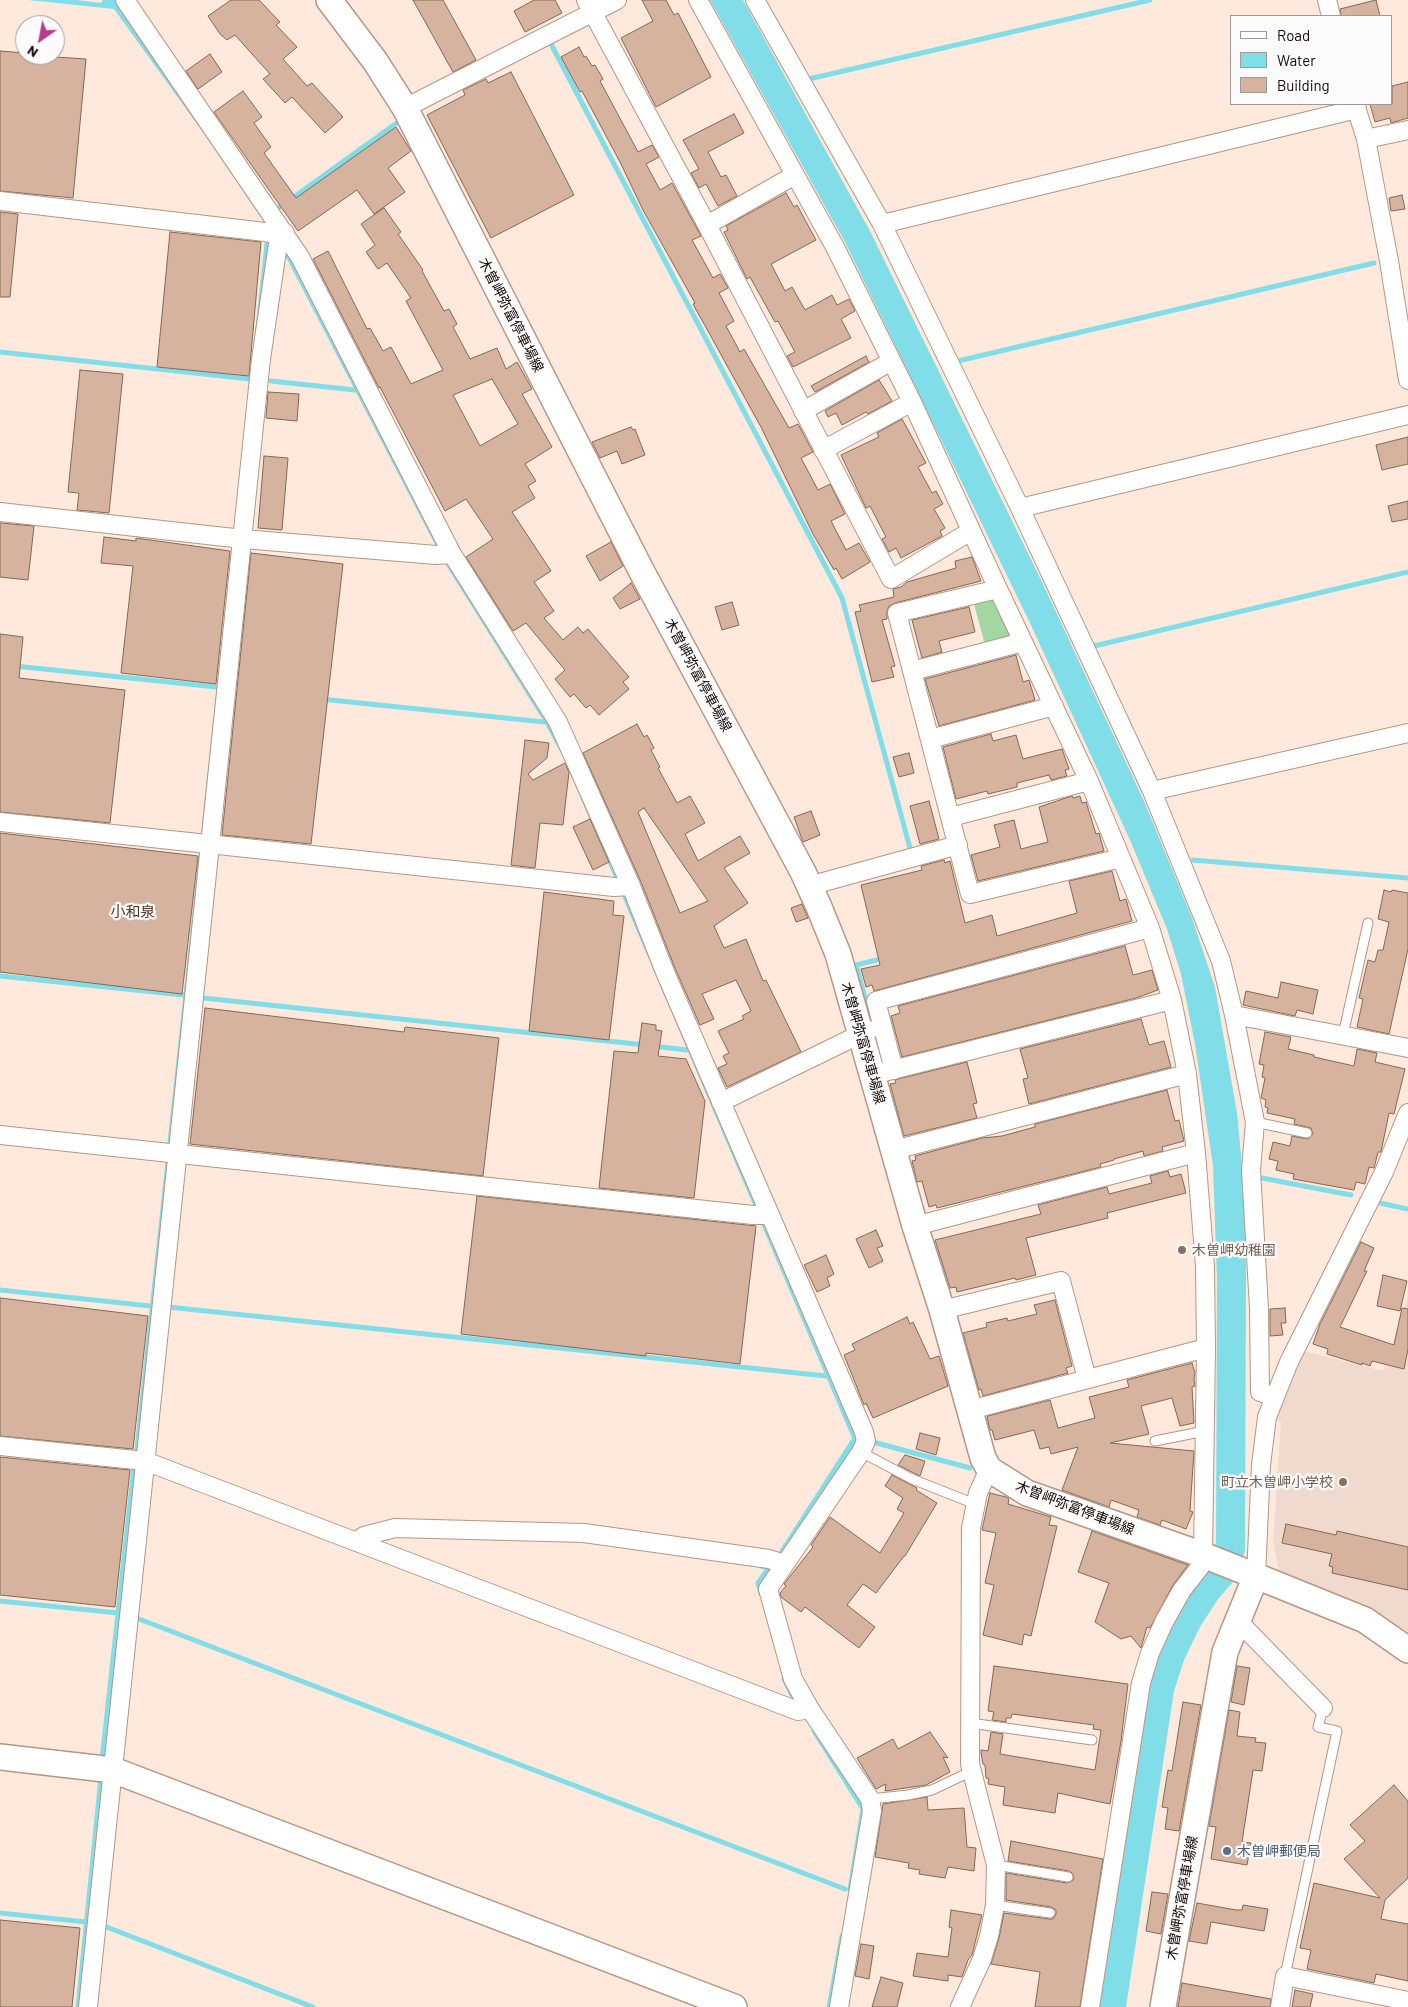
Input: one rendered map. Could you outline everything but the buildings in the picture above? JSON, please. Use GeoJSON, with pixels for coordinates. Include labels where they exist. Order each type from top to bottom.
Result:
{"type":"FeatureCollection","features":[{"type":"Feature","properties":{"kind":"main road","name":"木曽岬弥富停車場線"},"geometry":{"type":"LineString","coordinates":[[329,0],[375,61],[405,108],[641,570],[810,886],[871,1029],[883,1072],[894,1150],[942,1310],[983,1458],[989,1469],[1027,1493],[1252,1574],[1225,1652],[1163,2007]]}},
{"type":"Feature","properties":{"kind":"main road"},"geometry":{"type":"LineString","coordinates":[[1252,1574],[1366,1620],[1408,1650]]}},
{"type":"Feature","properties":{"kind":"main road"},"geometry":{"type":"LineString","coordinates":[[0,1757],[113,1770],[734,2007]]}},
{"type":"Feature","properties":{"kind":"street"},"geometry":{"type":"LineString","coordinates":[[125,0],[277,236],[300,257],[446,554],[558,722],[624,886],[721,1102],[763,1215],[864,1432],[866,1441],[861,1452],[768,1589],[793,1679],[810,1709],[870,1798],[872,1811],[839,2007]]}},
{"type":"Feature","properties":{"kind":"street"},"geometry":{"type":"LineString","coordinates":[[405,108],[589,6],[617,0]]}},
{"type":"Feature","properties":{"kind":"street"},"geometry":{"type":"LineString","coordinates":[[698,0],[835,246],[890,362],[912,402],[1089,781],[1150,928],[1172,1000],[1188,1074],[1205,1266],[1205,1556],[1200,1567],[1182,1590],[1164,1622],[1150,1653],[1141,1683],[1090,2007]]}},
{"type":"Feature","properties":{"kind":"street"},"geometry":{"type":"LineString","coordinates":[[755,0],[882,224],[1020,508],[1152,791],[1221,961],[1256,1122],[1251,1170],[1259,1308],[1260,1392],[1275,1397]]}},
{"type":"Feature","properties":{"kind":"street"},"geometry":{"type":"LineString","coordinates":[[1327,0],[1331,15]]}},
{"type":"Feature","properties":{"kind":"street"},"geometry":{"type":"LineString","coordinates":[[589,6],[707,225],[891,580],[971,531]]}},
{"type":"Feature","properties":{"kind":"street"},"geometry":{"type":"LineString","coordinates":[[882,224],[1356,107],[1366,139],[1389,261],[1408,380]]}},
{"type":"Feature","properties":{"kind":"street"},"geometry":{"type":"LineString","coordinates":[[1366,139],[1408,130]]}},
{"type":"Feature","properties":{"kind":"street"},"geometry":{"type":"LineString","coordinates":[[707,225],[795,175]]}},
{"type":"Feature","properties":{"kind":"street"},"geometry":{"type":"LineString","coordinates":[[0,201],[277,236]]}},
{"type":"Feature","properties":{"kind":"street"},"geometry":{"type":"LineString","coordinates":[[88,2007],[145,1461],[171,1153],[238,538],[277,236]]}},
{"type":"Feature","properties":{"kind":"street"},"geometry":{"type":"LineString","coordinates":[[803,410],[890,362]]}},
{"type":"Feature","properties":{"kind":"street"},"geometry":{"type":"LineString","coordinates":[[823,450],[912,402]]}},
{"type":"Feature","properties":{"kind":"street"},"geometry":{"type":"LineString","coordinates":[[1020,508],[1408,415]]}},
{"type":"Feature","properties":{"kind":"street"},"geometry":{"type":"LineString","coordinates":[[0,512],[238,538],[446,554]]}},
{"type":"Feature","properties":{"kind":"street"},"geometry":{"type":"LineString","coordinates":[[998,589],[897,612],[970,894],[1121,858]]}},
{"type":"Feature","properties":{"kind":"street"},"geometry":{"type":"LineString","coordinates":[[912,671],[1023,642]]}},
{"type":"Feature","properties":{"kind":"street"},"geometry":{"type":"LineString","coordinates":[[930,739],[1054,706]]}},
{"type":"Feature","properties":{"kind":"street"},"geometry":{"type":"LineString","coordinates":[[1152,791],[1408,733]]}},
{"type":"Feature","properties":{"kind":"street"},"geometry":{"type":"LineString","coordinates":[[950,817],[1089,781]]}},
{"type":"Feature","properties":{"kind":"street"},"geometry":{"type":"LineString","coordinates":[[0,822],[205,845],[624,886]]}},
{"type":"Feature","properties":{"kind":"street"},"geometry":{"type":"LineString","coordinates":[[810,886],[958,845]]}},
{"type":"Feature","properties":{"kind":"street"},"geometry":{"type":"LineString","coordinates":[[721,1102],[871,1029],[876,1001],[1150,928]]}},
{"type":"Feature","properties":{"kind":"street"},"geometry":{"type":"LineString","coordinates":[[883,1072],[1172,1000]]}},
{"type":"Feature","properties":{"kind":"street"},"geometry":{"type":"LineString","coordinates":[[1234,1015],[1408,1048]]}},
{"type":"Feature","properties":{"kind":"street"},"geometry":{"type":"LineString","coordinates":[[894,1150],[1188,1074]]}},
{"type":"Feature","properties":{"kind":"street"},"geometry":{"type":"LineString","coordinates":[[1252,1574],[1267,1417],[1289,1362],[1384,1172],[1408,1113]]}},
{"type":"Feature","properties":{"kind":"street"},"geometry":{"type":"LineString","coordinates":[[0,1135],[763,1215]]}},
{"type":"Feature","properties":{"kind":"street"},"geometry":{"type":"LineString","coordinates":[[916,1226],[1196,1153]]}},
{"type":"Feature","properties":{"kind":"street"},"geometry":{"type":"LineString","coordinates":[[942,1310],[1061,1281],[1088,1379]]}},
{"type":"Feature","properties":{"kind":"street"},"geometry":{"type":"LineString","coordinates":[[970,1410],[1206,1348]]}},
{"type":"Feature","properties":{"kind":"street"},"geometry":{"type":"LineString","coordinates":[[0,1446],[145,1461],[798,1711],[810,1709]]}},
{"type":"Feature","properties":{"kind":"street"},"geometry":{"type":"LineString","coordinates":[[960,2007],[982,1959],[995,1905],[996,1865],[972,1771],[970,1723],[971,1528],[978,1493],[989,1469]]}},
{"type":"Feature","properties":{"kind":"street"},"geometry":{"type":"LineString","coordinates":[[357,1541],[364,1536],[395,1528],[584,1532],[768,1559],[784,1564]]}},
{"type":"Feature","properties":{"kind":"street"},"geometry":{"type":"LineString","coordinates":[[1237,1620],[1323,1708]]}},
{"type":"Feature","properties":{"kind":"street"},"geometry":{"type":"LineString","coordinates":[[1280,2007],[1286,1976],[1408,2001]]}},
{"type":"Feature","properties":{"kind":"lane"},"geometry":{"type":"LineString","coordinates":[[1343,1035],[1368,923]]}},
{"type":"Feature","properties":{"kind":"lane"},"geometry":{"type":"LineString","coordinates":[[1256,1122],[1307,1133]]}},
{"type":"Feature","properties":{"kind":"lane"},"geometry":{"type":"LineString","coordinates":[[1155,1441],[1205,1431]]}},
{"type":"Feature","properties":{"kind":"lane"},"geometry":{"type":"LineString","coordinates":[[861,1452],[912,1479],[975,1504]]}},
{"type":"Feature","properties":{"kind":"lane"},"geometry":{"type":"LineString","coordinates":[[1286,1976],[1337,1731],[1318,1727],[1323,1708]]}},
{"type":"Feature","properties":{"kind":"lane"},"geometry":{"type":"LineString","coordinates":[[970,1723],[1092,1740]]}},
{"type":"Feature","properties":{"kind":"lane"},"geometry":{"type":"LineString","coordinates":[[870,1798],[908,1795],[932,1790],[972,1771]]}},
{"type":"Feature","properties":{"kind":"lane"},"geometry":{"type":"LineString","coordinates":[[996,1865],[1068,1877]]}},
{"type":"Feature","properties":{"kind":"lane"},"geometry":{"type":"LineString","coordinates":[[995,1905],[1050,1913]]}},
{"type":"Feature","properties":{"kind":"shaded area","name":"町立木曽岬小学校"},"geometry":{"type":"Polygon","coordinates":[[[1408,1296],[1408,1638],[1366,1607],[1279,1570],[1273,1542],[1281,1422],[1277,1420],[1304,1351],[1383,1371],[1408,1296]]]}},
{"type":"Feature","properties":{"kind":"green space"},"geometry":{"type":"Polygon","coordinates":[[[994,598],[1012,634],[1011,638],[985,645],[973,600],[994,598]]]}},
{"type":"Feature","properties":{"kind":"water"},"geometry":{"type":"Polygon","coordinates":[[[28,0],[77,0],[101,3],[103,0],[116,0],[271,218],[568,755],[858,1439],[783,1553],[778,1553],[852,1438],[563,757],[544,722],[444,562],[276,238],[269,238],[137,1454],[134,1453],[267,221],[114,9],[28,0]]]}},
{"type":"Feature","properties":{"kind":"water"},"geometry":{"type":"Polygon","coordinates":[[[710,0],[743,0],[870,231],[1043,584],[1144,801],[1192,918],[1215,987],[1237,1113],[1244,1186],[1246,1264],[1245,1551],[1233,1582],[1218,1599],[1200,1627],[1184,1660],[1174,1691],[1126,2007],[1099,2007],[1149,1685],[1170,1625],[1188,1594],[1206,1570],[1216,1542],[1217,1280],[1213,1166],[1195,1044],[1181,974],[1167,929],[1130,840],[1029,621],[845,242],[710,0]]]}},
{"type":"Feature","properties":{"kind":"waterway"},"geometry":{"type":"LineString","coordinates":[[809,79],[1150,0]]}},
{"type":"Feature","properties":{"kind":"waterway"},"geometry":{"type":"LineString","coordinates":[[551,44],[842,598],[910,848]]}},
{"type":"Feature","properties":{"kind":"waterway"},"geometry":{"type":"LineString","coordinates":[[280,207],[398,122]]}},
{"type":"Feature","properties":{"kind":"waterway"},"geometry":{"type":"LineString","coordinates":[[958,361],[1374,263]]}},
{"type":"Feature","properties":{"kind":"waterway"},"geometry":{"type":"LineString","coordinates":[[0,352],[250,379]]}},
{"type":"Feature","properties":{"kind":"waterway"},"geometry":{"type":"LineString","coordinates":[[271,381],[355,390]]}},
{"type":"Feature","properties":{"kind":"waterway"},"geometry":{"type":"LineString","coordinates":[[1094,646],[1408,572]]}},
{"type":"Feature","properties":{"kind":"waterway"},"geometry":{"type":"LineString","coordinates":[[15,666],[216,687]]}},
{"type":"Feature","properties":{"kind":"waterway"},"geometry":{"type":"LineString","coordinates":[[321,699],[544,722]]}},
{"type":"Feature","properties":{"kind":"waterway"},"geometry":{"type":"LineString","coordinates":[[1193,860],[1408,878]]}},
{"type":"Feature","properties":{"kind":"waterway"},"geometry":{"type":"LineString","coordinates":[[870,1016],[856,965],[885,958]]}},
{"type":"Feature","properties":{"kind":"waterway"},"geometry":{"type":"LineString","coordinates":[[0,976],[183,995]]}},
{"type":"Feature","properties":{"kind":"waterway"},"geometry":{"type":"LineString","coordinates":[[203,998],[645,1045]]}},
{"type":"Feature","properties":{"kind":"waterway"},"geometry":{"type":"LineString","coordinates":[[653,1046],[687,1050]]}},
{"type":"Feature","properties":{"kind":"waterway"},"geometry":{"type":"LineString","coordinates":[[1262,1178],[1351,1195]]}},
{"type":"Feature","properties":{"kind":"waterway"},"geometry":{"type":"LineString","coordinates":[[1380,1203],[1408,1209]]}},
{"type":"Feature","properties":{"kind":"waterway"},"geometry":{"type":"LineString","coordinates":[[0,1290],[150,1306]]}},
{"type":"Feature","properties":{"kind":"waterway"},"geometry":{"type":"LineString","coordinates":[[168,1307],[826,1376]]}},
{"type":"Feature","properties":{"kind":"waterway"},"geometry":{"type":"LineString","coordinates":[[873,1442],[970,1468]]}},
{"type":"Feature","properties":{"kind":"waterway"},"geometry":{"type":"LineString","coordinates":[[102,1760],[134,1467]]}},
{"type":"Feature","properties":{"kind":"waterway"},"geometry":{"type":"LineString","coordinates":[[761,1566],[769,1568],[758,1583],[761,1594]]}},
{"type":"Feature","properties":{"kind":"waterway"},"geometry":{"type":"LineString","coordinates":[[0,1601],[118,1613]]}},
{"type":"Feature","properties":{"kind":"waterway"},"geometry":{"type":"LineString","coordinates":[[139,1619],[845,1889]]}},
{"type":"Feature","properties":{"kind":"waterway"},"geometry":{"type":"LineString","coordinates":[[784,1679],[795,1701]]}},
{"type":"Feature","properties":{"kind":"waterway"},"geometry":{"type":"LineString","coordinates":[[814,1731],[863,1809],[850,1890]]}},
{"type":"Feature","properties":{"kind":"waterway"},"geometry":{"type":"LineString","coordinates":[[78,2007],[101,1778]]}},
{"type":"Feature","properties":{"kind":"waterway"},"geometry":{"type":"LineString","coordinates":[[0,1913],[86,1922]]}},
{"type":"Feature","properties":{"kind":"waterway"},"geometry":{"type":"LineString","coordinates":[[104,1926],[313,2007]]}},
{"type":"Feature","properties":{"kind":"waterway"},"geometry":{"type":"LineString","coordinates":[[829,2007],[842,1936]]}},
{"type":"Feature","properties":{"kind":"place","name":"木曽岬幼稚園"},"geometry":{"type":"Point","coordinates":[1182,1250]}},
{"type":"Feature","properties":{"kind":"place","name":"町立木曽岬小学校"},"geometry":{"type":"Point","coordinates":[1343,1482]}},
{"type":"Feature","properties":{"kind":"place","name":"木曽岬郵便局"},"geometry":{"type":"Point","coordinates":[1227,1851]}},
{"type":"Feature","properties":{"kind":"district","name":"小和泉"},"geometry":{"type":"Point","coordinates":[133,912]}}]}
